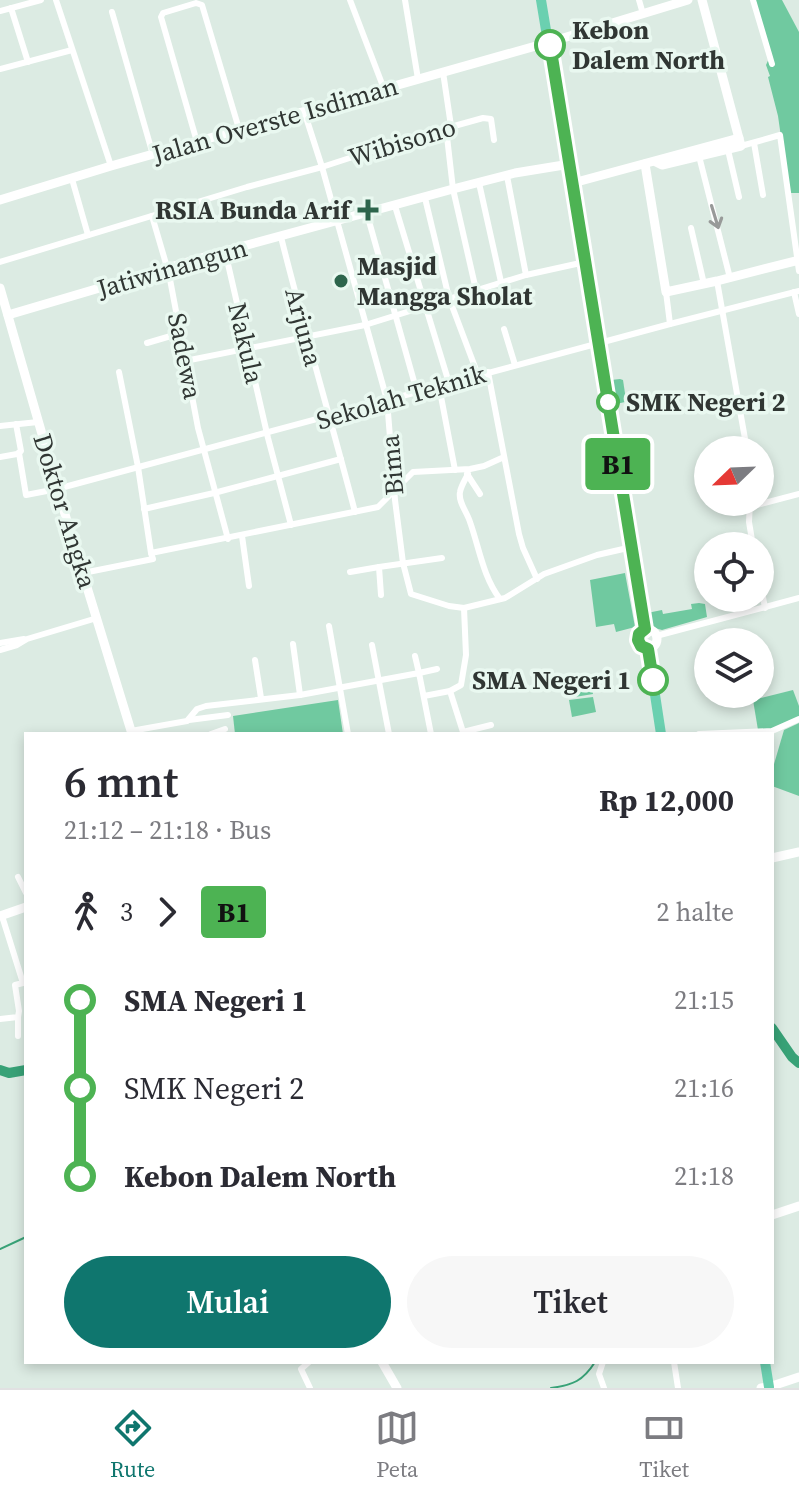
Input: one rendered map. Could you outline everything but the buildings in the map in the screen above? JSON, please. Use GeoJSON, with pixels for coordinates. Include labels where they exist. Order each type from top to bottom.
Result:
{"type":"FeatureCollection","features":[{"type":"Feature","properties":{"kind":"main road"},"geometry":{"type":"LineString","coordinates":[[541,0],[645,629]]}},
{"type":"Feature","properties":{"kind":"main road"},"geometry":{"type":"LineString","coordinates":[[648,649],[661,732]]}},
{"type":"Feature","properties":{"kind":"main road"},"geometry":{"type":"LineString","coordinates":[[765,1364],[769,1388]]}},
{"type":"Feature","properties":{"kind":"street"},"geometry":{"type":"LineString","coordinates":[[0,11],[41,0]]}},
{"type":"Feature","properties":{"kind":"street"},"geometry":{"type":"LineString","coordinates":[[56,0],[111,166]]}},
{"type":"Feature","properties":{"kind":"street"},"geometry":{"type":"LineString","coordinates":[[350,0],[384,89]]}},
{"type":"Feature","properties":{"kind":"street"},"geometry":{"type":"LineString","coordinates":[[405,0],[418,79]]}},
{"type":"Feature","properties":{"kind":"street"},"geometry":{"type":"LineString","coordinates":[[639,0],[643,14]]}},
{"type":"Feature","properties":{"kind":"street","name":"Jalan Overste Isdiman"},"geometry":{"type":"LineString","coordinates":[[0,200],[688,0]]}},
{"type":"Feature","properties":{"kind":"street"},"geometry":{"type":"LineString","coordinates":[[702,0],[740,142]]}},
{"type":"Feature","properties":{"kind":"street"},"geometry":{"type":"LineString","coordinates":[[753,0],[772,64]]}},
{"type":"Feature","properties":{"kind":"street"},"geometry":{"type":"LineString","coordinates":[[197,142],[160,14],[185,6],[202,5],[239,129]]}},
{"type":"Feature","properties":{"kind":"street"},"geometry":{"type":"LineString","coordinates":[[11,8],[28,62]]}},
{"type":"Feature","properties":{"kind":"street"},"geometry":{"type":"LineString","coordinates":[[112,12],[153,155]]}},
{"type":"Feature","properties":{"kind":"street"},"geometry":{"type":"LineString","coordinates":[[0,69],[72,50]]}},
{"type":"Feature","properties":{"kind":"street"},"geometry":{"type":"LineString","coordinates":[[443,72],[453,189],[476,290]]}},
{"type":"Feature","properties":{"kind":"street","name":"Bima"},"geometry":{"type":"LineString","coordinates":[[304,111],[387,400],[394,491],[403,563],[411,594],[464,608],[505,598],[544,574],[597,555],[632,547]]}},
{"type":"Feature","properties":{"kind":"street","name":"Wibisono"},"geometry":{"type":"LineString","coordinates":[[0,262],[483,118],[491,119],[494,140]]}},
{"type":"Feature","properties":{"kind":"street"},"geometry":{"type":"LineString","coordinates":[[573,183],[661,158],[740,142],[754,143],[780,135],[796,227],[799,271]]}},
{"type":"Feature","properties":{"kind":"street"},"geometry":{"type":"LineString","coordinates":[[650,163],[662,165],[728,150],[740,142]]}},
{"type":"Feature","properties":{"kind":"street"},"geometry":{"type":"LineString","coordinates":[[754,143],[763,195]]}},
{"type":"Feature","properties":{"kind":"street"},"geometry":{"type":"LineString","coordinates":[[728,150],[739,197]]}},
{"type":"Feature","properties":{"kind":"street"},"geometry":{"type":"LineString","coordinates":[[699,156],[730,278]]}},
{"type":"Feature","properties":{"kind":"street"},"geometry":{"type":"LineString","coordinates":[[650,163],[670,324]]}},
{"type":"Feature","properties":{"kind":"street","name":"Jatiwinangun"},"geometry":{"type":"LineString","coordinates":[[4,316],[453,189],[570,164]]}},
{"type":"Feature","properties":{"kind":"street"},"geometry":{"type":"LineString","coordinates":[[507,176],[526,275]]}},
{"type":"Feature","properties":{"kind":"street"},"geometry":{"type":"LineString","coordinates":[[72,179],[88,235]]}},
{"type":"Feature","properties":{"kind":"street"},"geometry":{"type":"LineString","coordinates":[[479,183],[501,282]]}},
{"type":"Feature","properties":{"kind":"street"},"geometry":{"type":"LineString","coordinates":[[425,198],[449,298],[478,375]]}},
{"type":"Feature","properties":{"kind":"street"},"geometry":{"type":"LineString","coordinates":[[395,206],[449,383]]}},
{"type":"Feature","properties":{"kind":"street"},"geometry":{"type":"LineString","coordinates":[[367,214],[417,392]]}},
{"type":"Feature","properties":{"kind":"street","name":"Sadewa"},"geometry":{"type":"LineString","coordinates":[[152,216],[168,269],[204,451],[228,539]]}},
{"type":"Feature","properties":{"kind":"street"},"geometry":{"type":"LineString","coordinates":[[691,228],[704,284]]}},
{"type":"Feature","properties":{"kind":"street","name":"Arjuna"},"geometry":{"type":"LineString","coordinates":[[281,237],[355,512]]}},
{"type":"Feature","properties":{"kind":"street","name":"Nakula"},"geometry":{"type":"LineString","coordinates":[[225,251],[291,525]]}},
{"type":"Feature","properties":{"kind":"street"},"geometry":{"type":"LineString","coordinates":[[666,292],[798,260]]}},
{"type":"Feature","properties":{"kind":"street"},"geometry":{"type":"LineString","coordinates":[[185,361],[365,325],[501,282],[586,262]]}},
{"type":"Feature","properties":{"kind":"street"},"geometry":{"type":"LineString","coordinates":[[717,281],[744,436]]}},
{"type":"Feature","properties":{"kind":"street","name":"Doktor Angka"},"geometry":{"type":"LineString","coordinates":[[0,288],[4,316],[132,732]]}},
{"type":"Feature","properties":{"kind":"street"},"geometry":{"type":"LineString","coordinates":[[797,291],[799,314]]}},
{"type":"Feature","properties":{"kind":"street","name":"Sekolah Teknik"},"geometry":{"type":"LineString","coordinates":[[19,453],[26,495],[57,489],[797,291]]}},
{"type":"Feature","properties":{"kind":"street"},"geometry":{"type":"LineString","coordinates":[[504,329],[515,365]]}},
{"type":"Feature","properties":{"kind":"street"},"geometry":{"type":"LineString","coordinates":[[147,343],[181,333]]}},
{"type":"Feature","properties":{"kind":"street"},"geometry":{"type":"LineString","coordinates":[[83,573],[153,559],[119,372]]}},
{"type":"Feature","properties":{"kind":"street"},"geometry":{"type":"LineString","coordinates":[[488,372],[519,534],[537,579]]}},
{"type":"Feature","properties":{"kind":"street"},"geometry":{"type":"LineString","coordinates":[[439,386],[455,470]]}},
{"type":"Feature","properties":{"kind":"street"},"geometry":{"type":"LineString","coordinates":[[0,426],[38,422]]}},
{"type":"Feature","properties":{"kind":"street"},"geometry":{"type":"LineString","coordinates":[[0,457],[19,453],[21,449],[16,424]]}},
{"type":"Feature","properties":{"kind":"street"},"geometry":{"type":"LineString","coordinates":[[151,553],[378,507],[413,472],[466,472],[504,457]]}},
{"type":"Feature","properties":{"kind":"street"},"geometry":{"type":"LineString","coordinates":[[144,509],[341,459]]}},
{"type":"Feature","properties":{"kind":"street"},"geometry":{"type":"LineString","coordinates":[[466,472],[480,494]]}},
{"type":"Feature","properties":{"kind":"street"},"geometry":{"type":"LineString","coordinates":[[466,472],[460,498],[488,577],[500,599]]}},
{"type":"Feature","properties":{"kind":"street"},"geometry":{"type":"LineString","coordinates":[[774,500],[799,494]]}},
{"type":"Feature","properties":{"kind":"street"},"geometry":{"type":"LineString","coordinates":[[242,536],[249,586]]}},
{"type":"Feature","properties":{"kind":"street"},"geometry":{"type":"LineString","coordinates":[[350,572],[442,558]]}},
{"type":"Feature","properties":{"kind":"street"},"geometry":{"type":"LineString","coordinates":[[379,567],[381,595]]}},
{"type":"Feature","properties":{"kind":"street"},"geometry":{"type":"LineString","coordinates":[[774,605],[799,598]]}},
{"type":"Feature","properties":{"kind":"street"},"geometry":{"type":"LineString","coordinates":[[424,696],[450,691],[459,687],[463,679],[466,655],[464,608]]}},
{"type":"Feature","properties":{"kind":"street"},"geometry":{"type":"LineString","coordinates":[[656,636],[749,612]]}},
{"type":"Feature","properties":{"kind":"street"},"geometry":{"type":"LineString","coordinates":[[0,650],[97,618]]}},
{"type":"Feature","properties":{"kind":"street"},"geometry":{"type":"LineString","coordinates":[[329,626],[348,732]]}},
{"type":"Feature","properties":{"kind":"street"},"geometry":{"type":"LineString","coordinates":[[645,629],[653,631],[656,636],[654,646],[648,649],[641,646],[638,640],[645,629]]}},
{"type":"Feature","properties":{"kind":"street"},"geometry":{"type":"LineString","coordinates":[[0,643],[27,639]]}},
{"type":"Feature","properties":{"kind":"street"},"geometry":{"type":"LineString","coordinates":[[293,644],[300,695]]}},
{"type":"Feature","properties":{"kind":"street"},"geometry":{"type":"LineString","coordinates":[[372,645],[389,732]]}},
{"type":"Feature","properties":{"kind":"street"},"geometry":{"type":"LineString","coordinates":[[415,656],[431,732]]}},
{"type":"Feature","properties":{"kind":"street"},"geometry":{"type":"LineString","coordinates":[[255,660],[261,698]]}},
{"type":"Feature","properties":{"kind":"street"},"geometry":{"type":"LineString","coordinates":[[189,720],[199,708],[380,682],[437,669]]}},
{"type":"Feature","properties":{"kind":"street"},"geometry":{"type":"LineString","coordinates":[[450,691],[463,732],[491,725]]}},
{"type":"Feature","properties":{"kind":"street"},"geometry":{"type":"LineString","coordinates":[[132,732],[228,715]]}},
{"type":"Feature","properties":{"kind":"street"},"geometry":{"type":"LineString","coordinates":[[748,732],[772,731],[799,719]]}},
{"type":"Feature","properties":{"kind":"street"},"geometry":{"type":"LineString","coordinates":[[217,732],[225,729]]}},
{"type":"Feature","properties":{"kind":"street"},"geometry":{"type":"LineString","coordinates":[[774,858],[799,852]]}},
{"type":"Feature","properties":{"kind":"street"},"geometry":{"type":"LineString","coordinates":[[18,877],[24,889]]}},
{"type":"Feature","properties":{"kind":"street"},"geometry":{"type":"LineString","coordinates":[[18,1036],[19,1011],[15,985],[23,983],[1,916],[24,908]]}},
{"type":"Feature","properties":{"kind":"street"},"geometry":{"type":"LineString","coordinates":[[0,1019],[18,1017]]}},
{"type":"Feature","properties":{"kind":"street"},"geometry":{"type":"LineString","coordinates":[[774,1214],[799,1206]]}},
{"type":"Feature","properties":{"kind":"street"},"geometry":{"type":"LineString","coordinates":[[307,1364],[301,1369],[310,1388]]}},
{"type":"Feature","properties":{"kind":"street"},"geometry":{"type":"LineString","coordinates":[[383,1364],[397,1388]]}},
{"type":"Feature","properties":{"kind":"street"},"geometry":{"type":"LineString","coordinates":[[602,1364],[599,1374],[604,1388]]}},
{"type":"Feature","properties":{"kind":"street"},"geometry":{"type":"LineString","coordinates":[[674,1364],[678,1388]]}},
{"type":"Feature","properties":{"kind":"street"},"geometry":{"type":"LineString","coordinates":[[761,1388],[799,1377]]}},
{"type":"Feature","properties":{"kind":"green space"},"geometry":{"type":"Polygon","coordinates":[[[754,0],[782,0],[799,32],[799,193],[789,193],[778,116],[766,65],[771,54],[754,0]]]}},
{"type":"Feature","properties":{"kind":"green space"},"geometry":{"type":"Polygon","coordinates":[[[611,380],[623,380],[626,400],[616,404],[611,380]]]}},
{"type":"Feature","properties":{"kind":"green space"},"geometry":{"type":"Polygon","coordinates":[[[638,455],[639,462],[633,464],[636,483],[643,482],[643,490],[629,493],[624,457],[638,455]]]}},
{"type":"Feature","properties":{"kind":"green space"},"geometry":{"type":"Polygon","coordinates":[[[625,573],[635,627],[616,632],[614,624],[596,627],[590,580],[625,573]]]}},
{"type":"Feature","properties":{"kind":"green space"},"geometry":{"type":"Polygon","coordinates":[[[691,604],[694,604],[694,612],[706,612],[707,617],[662,630],[651,627],[647,613],[662,610],[663,614],[692,609],[691,604]]]}},
{"type":"Feature","properties":{"kind":"green space"},"geometry":{"type":"Polygon","coordinates":[[[590,678],[593,694],[569,698],[566,682],[590,678]]]}},
{"type":"Feature","properties":{"kind":"green space"},"geometry":{"type":"Polygon","coordinates":[[[793,690],[799,706],[799,718],[763,732],[758,730],[754,708],[774,708],[774,695],[793,690]]]}},
{"type":"Feature","properties":{"kind":"green space"},"geometry":{"type":"Polygon","coordinates":[[[593,697],[596,712],[572,717],[569,700],[593,697]]]}},
{"type":"Feature","properties":{"kind":"green space"},"geometry":{"type":"Polygon","coordinates":[[[338,700],[343,732],[235,732],[233,716],[338,700]]]}},
{"type":"Feature","properties":{"kind":"green space"},"geometry":{"type":"Polygon","coordinates":[[[799,723],[799,796],[774,787],[774,764],[784,730],[799,723]]]}},
{"type":"Feature","properties":{"kind":"waterway"},"geometry":{"type":"LineString","coordinates":[[774,1031],[799,1063]]}},
{"type":"Feature","properties":{"kind":"waterway"},"geometry":{"type":"LineString","coordinates":[[0,1070],[9,1073],[24,1070]]}},
{"type":"Feature","properties":{"kind":"waterway"},"geometry":{"type":"LineString","coordinates":[[0,1249],[24,1238]]}},
{"type":"Feature","properties":{"kind":"waterway"},"geometry":{"type":"LineString","coordinates":[[551,1388],[577,1381],[594,1364]]}},
{"type":"Feature","properties":{"kind":"bus line","name":"B1"},"geometry":{"type":"LineString","coordinates":[[550,45],[645,629],[638,640],[641,646],[648,649],[653,680]]}},
{"type":"Feature","properties":{"kind":"place","name":"Kebon Dalem North"},"geometry":{"type":"Point","coordinates":[550,45]}},
{"type":"Feature","properties":{"kind":"place","name":"RSIA Bunda Arif"},"geometry":{"type":"Point","coordinates":[368,210]}},
{"type":"Feature","properties":{"kind":"place","name":"Masjid Mangga Sholat"},"geometry":{"type":"Point","coordinates":[341,281]}},
{"type":"Feature","properties":{"kind":"place","name":"SMK Negeri 2"},"geometry":{"type":"Point","coordinates":[608,402]}},
{"type":"Feature","properties":{"kind":"place","name":"SMA Negeri 1"},"geometry":{"type":"Point","coordinates":[653,680]}}]}
